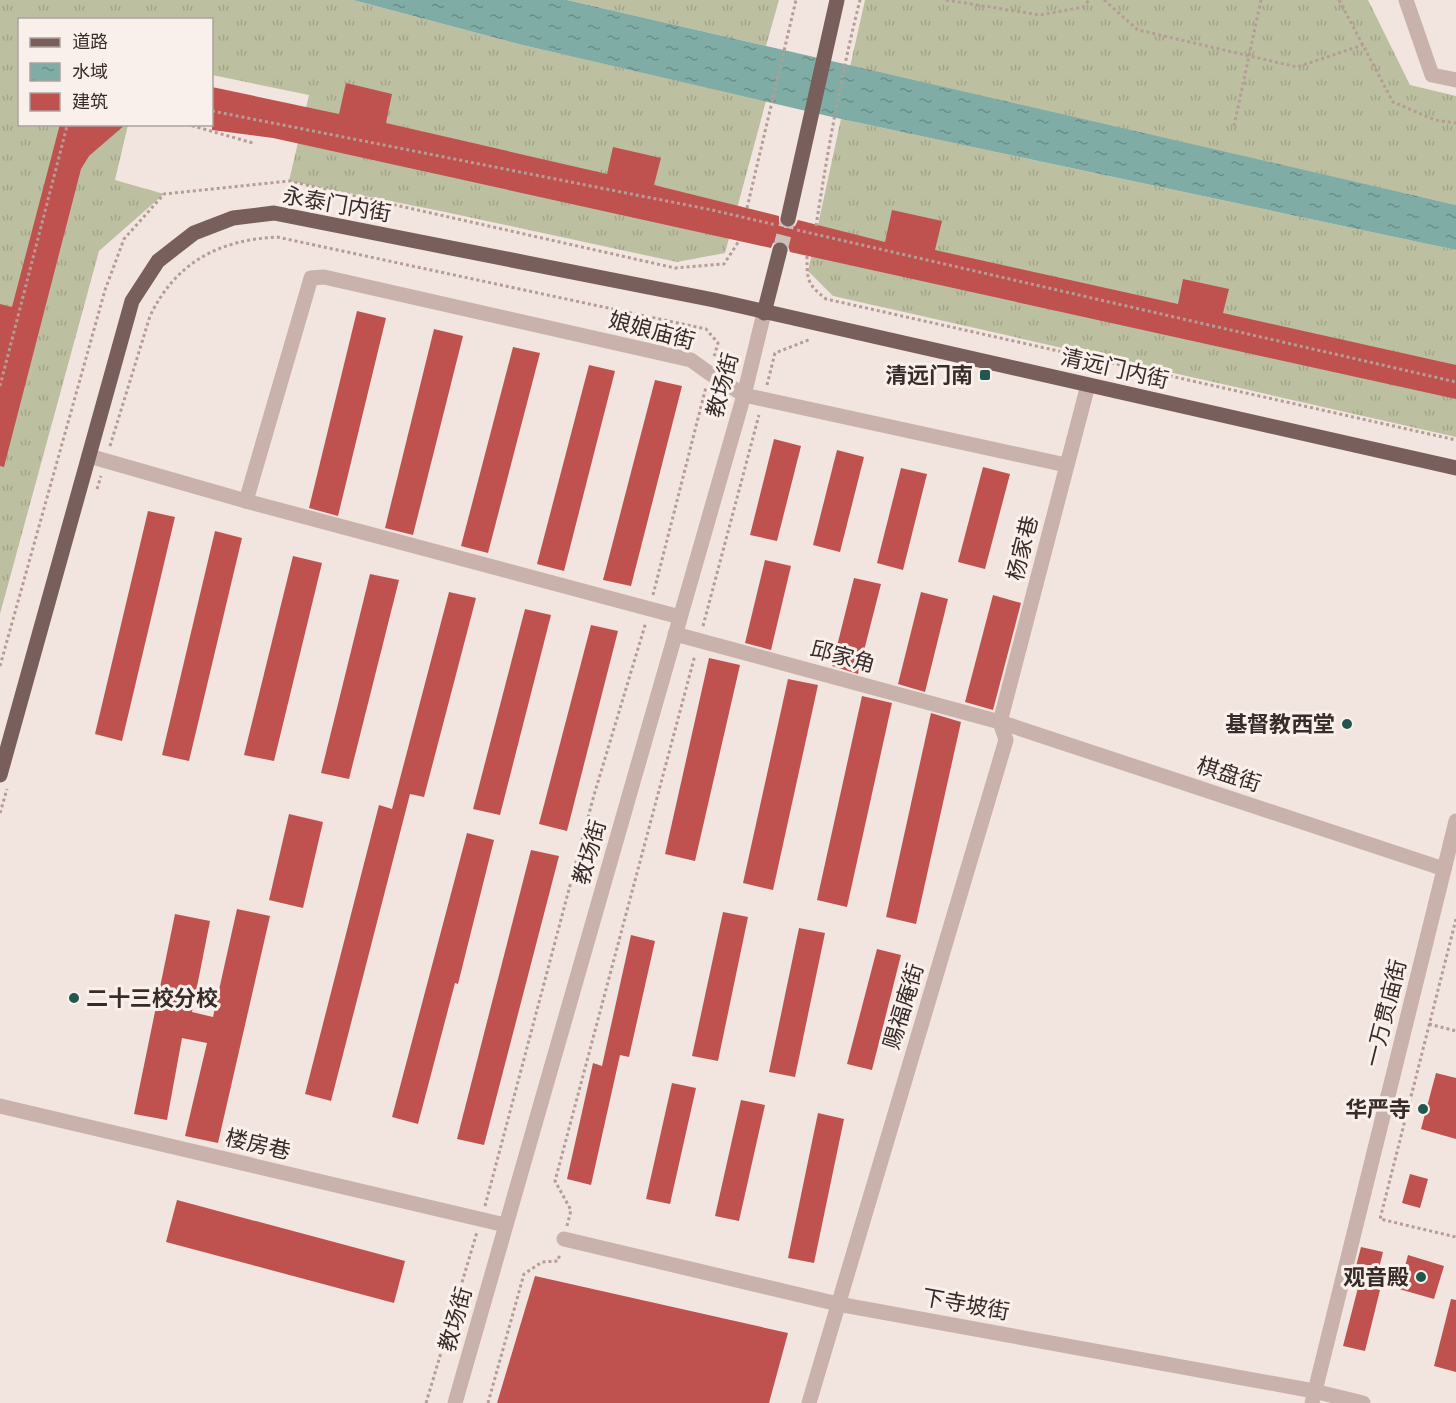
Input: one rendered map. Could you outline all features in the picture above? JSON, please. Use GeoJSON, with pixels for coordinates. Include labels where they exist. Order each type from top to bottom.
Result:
{"type":"FeatureCollection","features":[{"type":"Feature","properties":{"kind":"main road"},"geometry":{"type":"LineString","coordinates":[[788,225],[837,0]]}},
{"type":"Feature","properties":{"kind":"main road","name":"永泰门内街"},"geometry":{"type":"LineString","coordinates":[[0,774],[132,301],[158,261],[194,233],[233,218],[274,213],[702,298],[765,313]]}},
{"type":"Feature","properties":{"kind":"main road"},"geometry":{"type":"LineString","coordinates":[[765,313],[780,250]]}},
{"type":"Feature","properties":{"kind":"main road","name":"清远门内街"},"geometry":{"type":"LineString","coordinates":[[765,313],[1456,468]]}},
{"type":"Feature","properties":{"kind":"street"},"geometry":{"type":"LineString","coordinates":[[1406,0],[1432,75],[1456,80]]}},
{"type":"Feature","properties":{"kind":"street","name":"娘娘庙街"},"geometry":{"type":"LineString","coordinates":[[246,501],[311,278],[324,277],[691,360],[744,394],[763,399],[1066,465]]}},
{"type":"Feature","properties":{"kind":"street","name":"教场街"},"geometry":{"type":"LineString","coordinates":[[455,1403],[744,394],[765,313]]}},
{"type":"Feature","properties":{"kind":"street","name":"杨家巷"},"geometry":{"type":"LineString","coordinates":[[1000,722],[1088,385]]}},
{"type":"Feature","properties":{"kind":"street"},"geometry":{"type":"LineString","coordinates":[[89,456],[246,501],[680,617]]}},
{"type":"Feature","properties":{"kind":"street","name":"邱家角"},"geometry":{"type":"LineString","coordinates":[[675,634],[1000,722]]}},
{"type":"Feature","properties":{"kind":"street","name":"棋盘街"},"geometry":{"type":"LineString","coordinates":[[1000,722],[1444,869]]}},
{"type":"Feature","properties":{"kind":"street","name":"赐福庵街"},"geometry":{"type":"LineString","coordinates":[[809,1403],[1006,740],[1000,722]]}},
{"type":"Feature","properties":{"kind":"street","name":"一万贯庙街"},"geometry":{"type":"LineString","coordinates":[[1313,1397],[1456,821]]}},
{"type":"Feature","properties":{"kind":"street","name":"楼房巷"},"geometry":{"type":"LineString","coordinates":[[0,1107],[505,1225]]}},
{"type":"Feature","properties":{"kind":"street","name":"下寺坡街"},"geometry":{"type":"LineString","coordinates":[[564,1239],[838,1304],[1313,1397],[1363,1403]]}},
{"type":"Feature","properties":{"kind":"path"},"geometry":{"type":"LineString","coordinates":[[747,208],[796,0]]}},
{"type":"Feature","properties":{"kind":"path"},"geometry":{"type":"LineString","coordinates":[[816,226],[843,65],[860,0]]}},
{"type":"Feature","properties":{"kind":"path"},"geometry":{"type":"LineString","coordinates":[[946,0],[1040,15],[1083,7],[1089,0]]}},
{"type":"Feature","properties":{"kind":"path"},"geometry":{"type":"LineString","coordinates":[[1104,0],[1138,30],[1297,67],[1363,45]]}},
{"type":"Feature","properties":{"kind":"path"},"geometry":{"type":"LineString","coordinates":[[1234,126],[1261,0]]}},
{"type":"Feature","properties":{"kind":"path"},"geometry":{"type":"LineString","coordinates":[[1339,0],[1393,102],[1435,120],[1456,123]]}},
{"type":"Feature","properties":{"kind":"path"},"geometry":{"type":"LineString","coordinates":[[213,111],[788,225],[1456,382]]}},
{"type":"Feature","properties":{"kind":"path"},"geometry":{"type":"LineString","coordinates":[[0,386],[67,126]]}},
{"type":"Feature","properties":{"kind":"path"},"geometry":{"type":"LineString","coordinates":[[193,126],[253,143]]}},
{"type":"Feature","properties":{"kind":"path"},"geometry":{"type":"LineString","coordinates":[[0,666],[105,290],[124,239],[164,194],[289,181],[675,268],[724,264],[739,241]]}},
{"type":"Feature","properties":{"kind":"path"},"geometry":{"type":"LineString","coordinates":[[807,256],[807,279],[812,288],[826,299],[1456,440]]}},
{"type":"Feature","properties":{"kind":"path"},"geometry":{"type":"LineString","coordinates":[[426,1403],[481,1220],[594,795],[650,609],[718,343],[706,329]]}},
{"type":"Feature","properties":{"kind":"path"},"geometry":{"type":"LineString","coordinates":[[488,1403],[524,1274],[542,1262],[558,1261],[571,1210],[555,1181],[775,353]]}},
{"type":"Feature","properties":{"kind":"path"},"geometry":{"type":"LineString","coordinates":[[1456,919],[1380,1219],[1456,1237]]}},
{"type":"Feature","properties":{"kind":"path"},"geometry":{"type":"LineString","coordinates":[[1430,1024],[1456,1030]]}},
{"type":"Feature","properties":{"kind":"green space"},"geometry":{"type":"Polygon","coordinates":[[[0,0],[353,0],[518,44],[766,101],[725,253],[677,262],[289,181],[309,95],[213,75],[213,18],[18,18],[18,126],[128,126],[115,180],[164,194],[99,251],[0,614],[0,0]]]}},
{"type":"Feature","properties":{"kind":"green space"},"geometry":{"type":"Polygon","coordinates":[[[567,0],[779,0],[766,46],[567,0]]]}},
{"type":"Feature","properties":{"kind":"green space"},"geometry":{"type":"Polygon","coordinates":[[[865,0],[1368,0],[1410,85],[1456,96],[1456,205],[850,67],[865,0]]]}},
{"type":"Feature","properties":{"kind":"green space"},"geometry":{"type":"Polygon","coordinates":[[[841,119],[1456,250],[1456,437],[833,296],[808,271],[841,119]]]}},
{"type":"Feature","properties":{"kind":"water"},"geometry":{"type":"Polygon","coordinates":[[[353,0],[567,0],[1456,205],[1456,250],[841,119],[518,44],[353,0]]]}},
{"type":"Feature","properties":{"kind":"building"},"geometry":{"type":"Polygon","coordinates":[[[346,83],[392,94],[386,123],[607,174],[613,147],[661,158],[654,185],[779,216],[779,222],[785,228],[795,226],[798,220],[885,242],[892,210],[942,221],[935,250],[1178,304],[1183,279],[1229,289],[1223,313],[1456,365],[1456,399],[790,252],[787,243],[782,240],[773,243],[771,248],[273,138],[212,130],[213,87],[339,114],[346,83]]]}},
{"type":"Feature","properties":{"kind":"building"},"geometry":{"type":"Polygon","coordinates":[[[59,126],[124,126],[89,156],[81,169],[4,467],[0,466],[0,304],[12,307],[59,126]]]}},
{"type":"Feature","properties":{"kind":"building"},"geometry":{"type":"Polygon","coordinates":[[[357,311],[386,318],[338,516],[309,508],[357,311]]]}},
{"type":"Feature","properties":{"kind":"building"},"geometry":{"type":"Polygon","coordinates":[[[434,329],[463,336],[413,535],[385,528],[434,329]]]}},
{"type":"Feature","properties":{"kind":"building"},"geometry":{"type":"Polygon","coordinates":[[[513,347],[540,353],[488,553],[461,546],[513,347]]]}},
{"type":"Feature","properties":{"kind":"building"},"geometry":{"type":"Polygon","coordinates":[[[589,365],[615,371],[564,571],[537,564],[589,365]]]}},
{"type":"Feature","properties":{"kind":"building"},"geometry":{"type":"Polygon","coordinates":[[[655,380],[682,386],[631,586],[603,580],[655,380]]]}},
{"type":"Feature","properties":{"kind":"building"},"geometry":{"type":"Polygon","coordinates":[[[774,439],[801,446],[777,541],[750,535],[774,439]]]}},
{"type":"Feature","properties":{"kind":"building"},"geometry":{"type":"Polygon","coordinates":[[[837,450],[864,457],[840,552],[813,545],[837,450]]]}},
{"type":"Feature","properties":{"kind":"building"},"geometry":{"type":"Polygon","coordinates":[[[983,467],[1010,474],[985,569],[958,562],[983,467]]]}},
{"type":"Feature","properties":{"kind":"building"},"geometry":{"type":"Polygon","coordinates":[[[901,468],[927,474],[903,570],[877,563],[901,468]]]}},
{"type":"Feature","properties":{"kind":"building"},"geometry":{"type":"Polygon","coordinates":[[[148,511],[175,517],[122,741],[95,734],[148,511]]]}},
{"type":"Feature","properties":{"kind":"building"},"geometry":{"type":"Polygon","coordinates":[[[215,531],[242,538],[189,761],[162,755],[215,531]]]}},
{"type":"Feature","properties":{"kind":"building"},"geometry":{"type":"Polygon","coordinates":[[[293,556],[322,563],[274,761],[244,755],[293,556]]]}},
{"type":"Feature","properties":{"kind":"building"},"geometry":{"type":"Polygon","coordinates":[[[765,560],[791,566],[771,650],[745,643],[765,560]]]}},
{"type":"Feature","properties":{"kind":"building"},"geometry":{"type":"Polygon","coordinates":[[[370,574],[399,580],[349,779],[321,773],[370,574]]]}},
{"type":"Feature","properties":{"kind":"building"},"geometry":{"type":"Polygon","coordinates":[[[854,578],[881,584],[858,674],[832,666],[854,578]]]}},
{"type":"Feature","properties":{"kind":"building"},"geometry":{"type":"Polygon","coordinates":[[[449,592],[476,598],[424,797],[410,794],[331,1101],[305,1094],[379,805],[392,809],[449,592]]]}},
{"type":"Feature","properties":{"kind":"building"},"geometry":{"type":"Polygon","coordinates":[[[921,592],[948,599],[925,692],[898,684],[921,592]]]}},
{"type":"Feature","properties":{"kind":"building"},"geometry":{"type":"Polygon","coordinates":[[[993,595],[1021,603],[993,710],[965,702],[993,595]]]}},
{"type":"Feature","properties":{"kind":"building"},"geometry":{"type":"Polygon","coordinates":[[[525,609],[551,615],[500,815],[473,809],[525,609]]]}},
{"type":"Feature","properties":{"kind":"building"},"geometry":{"type":"Polygon","coordinates":[[[591,625],[618,631],[567,831],[539,824],[591,625]]]}},
{"type":"Feature","properties":{"kind":"building"},"geometry":{"type":"Polygon","coordinates":[[[709,658],[740,665],[695,861],[665,854],[709,658]]]}},
{"type":"Feature","properties":{"kind":"building"},"geometry":{"type":"Polygon","coordinates":[[[788,679],[818,685],[773,890],[743,883],[788,679]]]}},
{"type":"Feature","properties":{"kind":"building"},"geometry":{"type":"Polygon","coordinates":[[[862,696],[892,703],[847,907],[817,900],[862,696]]]}},
{"type":"Feature","properties":{"kind":"building"},"geometry":{"type":"Polygon","coordinates":[[[931,713],[961,722],[916,924],[886,917],[931,713]]]}},
{"type":"Feature","properties":{"kind":"building"},"geometry":{"type":"Polygon","coordinates":[[[289,814],[323,822],[303,908],[269,900],[289,814]]]}},
{"type":"Feature","properties":{"kind":"building"},"geometry":{"type":"Polygon","coordinates":[[[467,833],[494,840],[458,984],[455,983],[418,1124],[392,1117],[467,833]]]}},
{"type":"Feature","properties":{"kind":"building"},"geometry":{"type":"Polygon","coordinates":[[[531,850],[559,856],[484,1145],[457,1139],[531,850]]]}},
{"type":"Feature","properties":{"kind":"building"},"geometry":{"type":"Polygon","coordinates":[[[237,909],[270,916],[218,1143],[185,1136],[207,1043],[182,1038],[167,1120],[134,1114],[175,914],[210,921],[192,1012],[213,1017],[237,909]]]}},
{"type":"Feature","properties":{"kind":"building"},"geometry":{"type":"Polygon","coordinates":[[[723,912],[748,917],[718,1061],[692,1056],[723,912]]]}},
{"type":"Feature","properties":{"kind":"building"},"geometry":{"type":"Polygon","coordinates":[[[799,928],[825,933],[795,1077],[769,1072],[799,928]]]}},
{"type":"Feature","properties":{"kind":"building"},"geometry":{"type":"Polygon","coordinates":[[[631,935],[655,941],[629,1057],[620,1055],[591,1185],[567,1179],[593,1063],[602,1066],[631,935]]]}},
{"type":"Feature","properties":{"kind":"building"},"geometry":{"type":"Polygon","coordinates":[[[877,949],[901,955],[872,1070],[847,1064],[877,949]]]}},
{"type":"Feature","properties":{"kind":"building"},"geometry":{"type":"Polygon","coordinates":[[[1436,1073],[1456,1078],[1456,1139],[1421,1129],[1436,1073]]]}},
{"type":"Feature","properties":{"kind":"building"},"geometry":{"type":"Polygon","coordinates":[[[672,1083],[696,1088],[670,1204],[646,1199],[672,1083]]]}},
{"type":"Feature","properties":{"kind":"building"},"geometry":{"type":"Polygon","coordinates":[[[741,1100],[765,1105],[739,1221],[715,1216],[741,1100]]]}},
{"type":"Feature","properties":{"kind":"building"},"geometry":{"type":"Polygon","coordinates":[[[818,1113],[844,1119],[814,1263],[788,1258],[818,1113]]]}},
{"type":"Feature","properties":{"kind":"building"},"geometry":{"type":"Polygon","coordinates":[[[1410,1174],[1428,1179],[1420,1208],[1402,1203],[1410,1174]]]}},
{"type":"Feature","properties":{"kind":"building"},"geometry":{"type":"Polygon","coordinates":[[[177,1200],[405,1261],[394,1303],[166,1242],[177,1200]]]}},
{"type":"Feature","properties":{"kind":"building"},"geometry":{"type":"Polygon","coordinates":[[[1361,1247],[1383,1252],[1374,1288],[1380,1290],[1365,1351],[1343,1346],[1361,1276],[1354,1274],[1361,1247]]]}},
{"type":"Feature","properties":{"kind":"building","name":"观音殿"},"geometry":{"type":"Polygon","coordinates":[[[1408,1255],[1444,1266],[1434,1299],[1399,1289],[1408,1255]]]}},
{"type":"Feature","properties":{"kind":"building"},"geometry":{"type":"Polygon","coordinates":[[[535,1276],[788,1333],[769,1403],[497,1403],[535,1276]]]}},
{"type":"Feature","properties":{"kind":"building"},"geometry":{"type":"Polygon","coordinates":[[[1451,1299],[1456,1300],[1456,1372],[1434,1366],[1451,1299]]]}},
{"type":"Feature","properties":{"kind":"tunnel"},"geometry":{"type":"LineString","coordinates":[[780,250],[788,219]]}},
{"type":"Feature","properties":{"kind":"place","name":"清远门南"},"geometry":{"type":"Point","coordinates":[985,375]}},
{"type":"Feature","properties":{"kind":"place","name":"基督教西堂"},"geometry":{"type":"Point","coordinates":[1347,724]}},
{"type":"Feature","properties":{"kind":"place","name":"二十三校分校"},"geometry":{"type":"Point","coordinates":[74,998]}},
{"type":"Feature","properties":{"kind":"place","name":"华严寺"},"geometry":{"type":"Point","coordinates":[1423,1109]}},
{"type":"Feature","properties":{"kind":"place","name":"观音殿"},"geometry":{"type":"Point","coordinates":[1421,1277]}}]}
